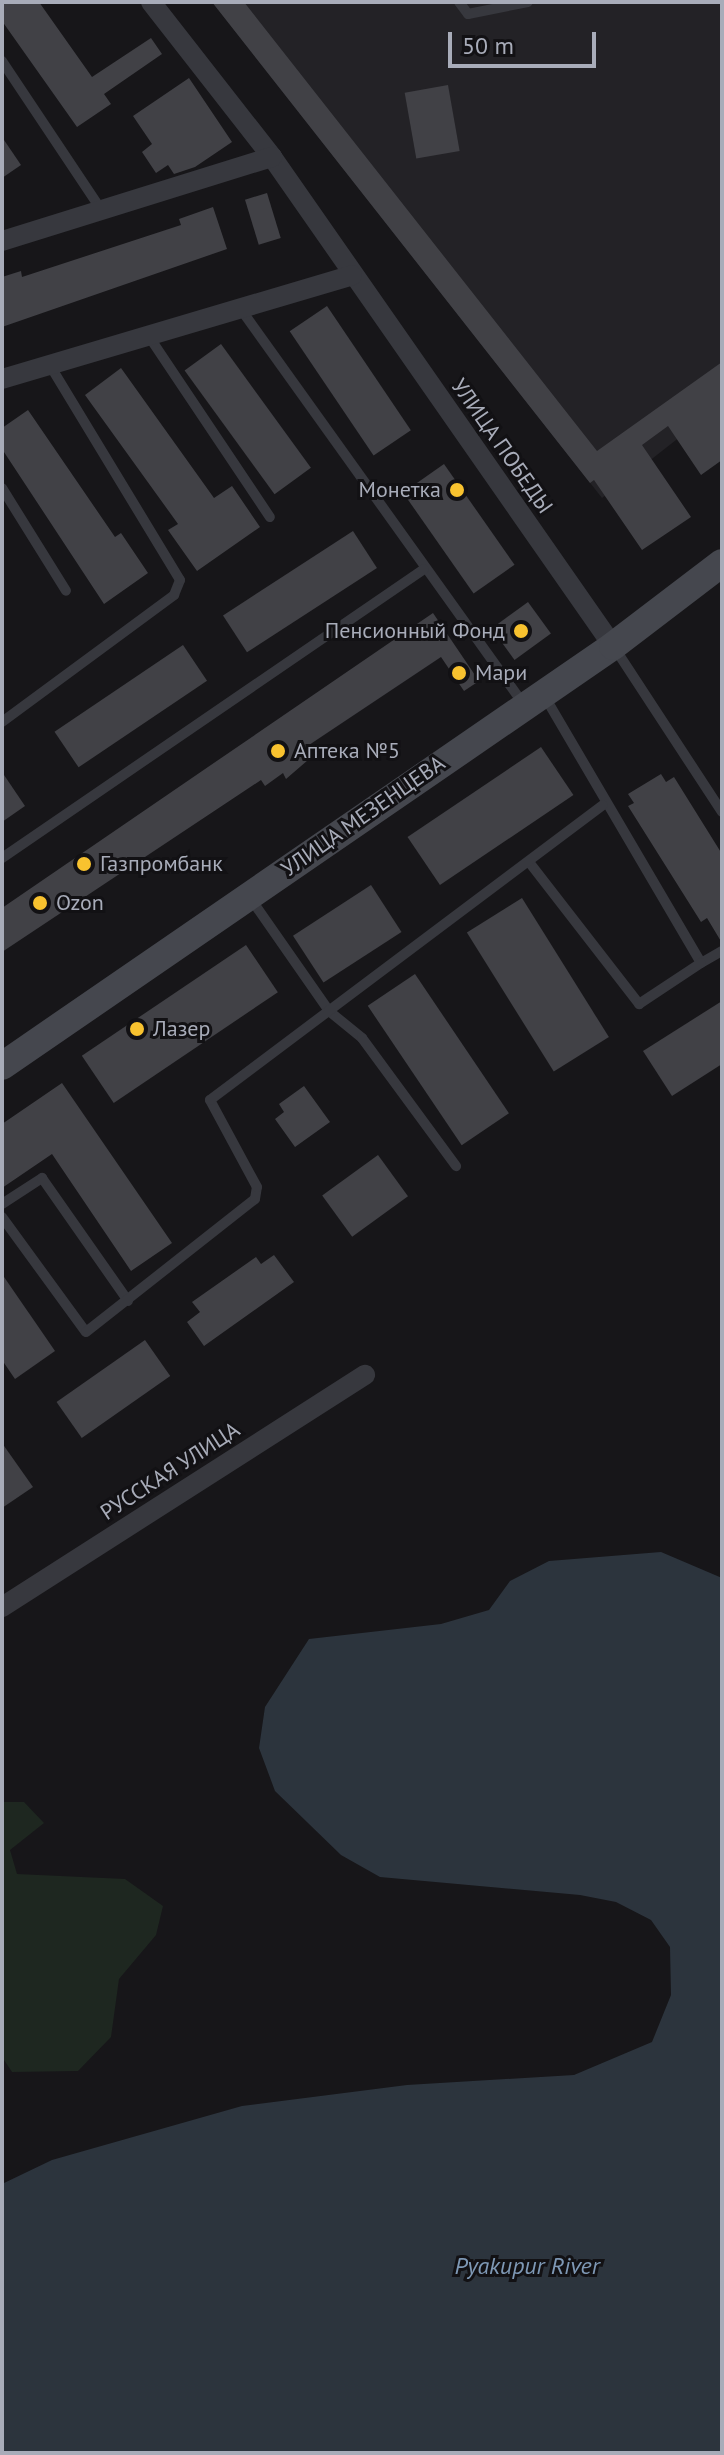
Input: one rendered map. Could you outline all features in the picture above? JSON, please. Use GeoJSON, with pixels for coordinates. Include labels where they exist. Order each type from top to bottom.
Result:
{"type":"FeatureCollection","features":[{"type":"Feature","properties":{"kind":"main road","name":"УЛИЦА МЕЗЕНЦЕВА"},"geometry":{"type":"LineString","coordinates":[[2,1066],[613,646],[722,563]]}},
{"type":"Feature","properties":{"kind":"street","name":"УЛИЦА ПОБЕДЫ"},"geometry":{"type":"LineString","coordinates":[[151,2],[272,157],[613,646]]}},
{"type":"Feature","properties":{"kind":"street"},"geometry":{"type":"LineString","coordinates":[[2,241],[103,213],[272,157]]}},
{"type":"Feature","properties":{"kind":"street"},"geometry":{"type":"LineString","coordinates":[[2,379],[352,275]]}},
{"type":"Feature","properties":{"kind":"street","name":"РУССКАЯ УЛИЦА"},"geometry":{"type":"LineString","coordinates":[[2,1607],[365,1375]]}},
{"type":"Feature","properties":{"kind":"lane"},"geometry":{"type":"LineString","coordinates":[[459,2],[468,14],[528,2]]}},
{"type":"Feature","properties":{"kind":"lane"},"geometry":{"type":"LineString","coordinates":[[2,61],[103,213]]}},
{"type":"Feature","properties":{"kind":"lane"},"geometry":{"type":"LineString","coordinates":[[240,308],[424,569],[534,700],[701,963]]}},
{"type":"Feature","properties":{"kind":"lane"},"geometry":{"type":"LineString","coordinates":[[148,335],[270,517]]}},
{"type":"Feature","properties":{"kind":"lane"},"geometry":{"type":"LineString","coordinates":[[2,722],[174,595],[180,580],[50,365]]}},
{"type":"Feature","properties":{"kind":"lane"},"geometry":{"type":"LineString","coordinates":[[2,488],[66,591]]}},
{"type":"Feature","properties":{"kind":"lane"},"geometry":{"type":"LineString","coordinates":[[2,858],[424,569]]}},
{"type":"Feature","properties":{"kind":"lane"},"geometry":{"type":"LineString","coordinates":[[613,646],[722,812]]}},
{"type":"Feature","properties":{"kind":"lane"},"geometry":{"type":"LineString","coordinates":[[2,1217],[86,1332],[255,1199],[257,1187],[210,1100],[603,805]]}},
{"type":"Feature","properties":{"kind":"lane"},"geometry":{"type":"LineString","coordinates":[[529,862],[639,1004],[722,951]]}},
{"type":"Feature","properties":{"kind":"lane"},"geometry":{"type":"LineString","coordinates":[[249,896],[329,1011],[362,1038],[456,1166]]}},
{"type":"Feature","properties":{"kind":"lane"},"geometry":{"type":"LineString","coordinates":[[2,1204],[42,1178],[128,1301]]}},
{"type":"Feature","properties":{"kind":"shaded area"},"geometry":{"type":"Polygon","coordinates":[[[212,2],[722,2],[722,404],[602,498],[212,2]]]}},
{"type":"Feature","properties":{"kind":"shaded area"},"geometry":{"type":"Polygon","coordinates":[[[2,1802],[24,1802],[44,1823],[10,1850],[17,1874],[125,1879],[163,1906],[156,1935],[119,1979],[111,2037],[78,2071],[12,2072],[2,2057],[2,1802]]]}},
{"type":"Feature","properties":{"kind":"water","name":"Pyakupur River"},"geometry":{"type":"Polygon","coordinates":[[[661,1552],[722,1578],[722,2453],[2,2453],[2,2184],[52,2160],[242,2106],[407,2085],[574,2075],[652,2042],[671,1995],[670,1947],[651,1920],[616,1902],[580,1895],[380,1877],[341,1855],[275,1791],[259,1748],[265,1707],[309,1639],[441,1624],[489,1610],[510,1581],[549,1561],[661,1552]]]}},
{"type":"Feature","properties":{"kind":"building"},"geometry":{"type":"Polygon","coordinates":[[[2,2],[39,2],[92,77],[151,38],[162,54],[104,94],[111,104],[77,127],[2,21],[2,2]]]}},
{"type":"Feature","properties":{"kind":"building"},"geometry":{"type":"Polygon","coordinates":[[[212,2],[244,2],[597,451],[722,362],[722,460],[701,475],[668,426],[642,445],[691,517],[642,550],[594,480],[590,483],[212,2]]]}},
{"type":"Feature","properties":{"kind":"building"},"geometry":{"type":"Polygon","coordinates":[[[189,78],[232,142],[195,167],[174,174],[168,165],[156,173],[142,152],[152,144],[133,116],[189,78]]]}},
{"type":"Feature","properties":{"kind":"building"},"geometry":{"type":"Polygon","coordinates":[[[448,85],[460,151],[416,159],[405,93],[448,85]]]}},
{"type":"Feature","properties":{"kind":"building"},"geometry":{"type":"Polygon","coordinates":[[[2,137],[21,165],[2,178],[2,137]]]}},
{"type":"Feature","properties":{"kind":"building"},"geometry":{"type":"Polygon","coordinates":[[[267,193],[281,238],[259,245],[245,200],[267,193]]]}},
{"type":"Feature","properties":{"kind":"building"},"geometry":{"type":"Polygon","coordinates":[[[213,207],[227,249],[2,327],[2,277],[21,271],[22,277],[181,225],[179,219],[213,207]]]}},
{"type":"Feature","properties":{"kind":"building"},"geometry":{"type":"Polygon","coordinates":[[[327,306],[411,430],[374,456],[290,331],[327,306]]]}},
{"type":"Feature","properties":{"kind":"building"},"geometry":{"type":"Polygon","coordinates":[[[221,344],[311,468],[275,494],[185,370],[221,344]]]}},
{"type":"Feature","properties":{"kind":"building"},"geometry":{"type":"Polygon","coordinates":[[[121,368],[214,498],[232,486],[260,527],[197,571],[168,530],[178,524],[85,395],[121,368]]]}},
{"type":"Feature","properties":{"kind":"building"},"geometry":{"type":"Polygon","coordinates":[[[28,410],[115,537],[121,533],[148,573],[104,604],[2,449],[2,428],[28,410]]]}},
{"type":"Feature","properties":{"kind":"building"},"geometry":{"type":"Polygon","coordinates":[[[444,464],[515,565],[474,593],[403,493],[444,464]]]}},
{"type":"Feature","properties":{"kind":"building"},"geometry":{"type":"Polygon","coordinates":[[[353,531],[377,568],[247,652],[223,615],[353,531]]]}},
{"type":"Feature","properties":{"kind":"building","name":"Пенсионный Фонд"},"geometry":{"type":"Polygon","coordinates":[[[528,602],[551,634],[515,660],[492,628],[528,602]]]}},
{"type":"Feature","properties":{"kind":"building"},"geometry":{"type":"Polygon","coordinates":[[[433,613],[479,681],[464,691],[441,657],[309,745],[315,754],[286,779],[283,773],[265,786],[261,780],[2,952],[2,908],[433,613]]]}},
{"type":"Feature","properties":{"kind":"building"},"geometry":{"type":"Polygon","coordinates":[[[183,645],[207,681],[79,767],[54,732],[183,645]]]}},
{"type":"Feature","properties":{"kind":"building"},"geometry":{"type":"Polygon","coordinates":[[[541,747],[573,795],[440,885],[408,837],[541,747]]]}},
{"type":"Feature","properties":{"kind":"building"},"geometry":{"type":"Polygon","coordinates":[[[2,772],[25,806],[2,822],[2,772]]]}},
{"type":"Feature","properties":{"kind":"building"},"geometry":{"type":"Polygon","coordinates":[[[661,774],[666,782],[674,777],[722,854],[722,943],[707,918],[701,922],[628,806],[634,803],[628,794],[661,774]]]}},
{"type":"Feature","properties":{"kind":"building"},"geometry":{"type":"Polygon","coordinates":[[[371,885],[401,932],[324,983],[293,936],[371,885]]]}},
{"type":"Feature","properties":{"kind":"building"},"geometry":{"type":"Polygon","coordinates":[[[522,898],[609,1037],[554,1072],[467,932],[522,898]]]}},
{"type":"Feature","properties":{"kind":"building"},"geometry":{"type":"Polygon","coordinates":[[[246,945],[278,992],[114,1103],[82,1056],[246,945]]]}},
{"type":"Feature","properties":{"kind":"building"},"geometry":{"type":"Polygon","coordinates":[[[415,974],[509,1113],[462,1145],[368,1006],[415,974]]]}},
{"type":"Feature","properties":{"kind":"building"},"geometry":{"type":"Polygon","coordinates":[[[722,1001],[722,1064],[672,1096],[643,1051],[722,1001]]]}},
{"type":"Feature","properties":{"kind":"building"},"geometry":{"type":"Polygon","coordinates":[[[62,1083],[172,1243],[131,1271],[52,1154],[2,1188],[2,1124],[62,1083]]]}},
{"type":"Feature","properties":{"kind":"building"},"geometry":{"type":"Polygon","coordinates":[[[304,1086],[330,1122],[295,1147],[275,1119],[284,1112],[279,1104],[304,1086]]]}},
{"type":"Feature","properties":{"kind":"building"},"geometry":{"type":"Polygon","coordinates":[[[378,1155],[408,1196],[352,1237],[322,1196],[378,1155]]]}},
{"type":"Feature","properties":{"kind":"building"},"geometry":{"type":"Polygon","coordinates":[[[274,1255],[294,1282],[204,1346],[187,1322],[200,1312],[192,1302],[256,1257],[261,1264],[274,1255]]]}},
{"type":"Feature","properties":{"kind":"building"},"geometry":{"type":"Polygon","coordinates":[[[2,1274],[55,1351],[15,1379],[2,1360],[2,1274]]]}},
{"type":"Feature","properties":{"kind":"building"},"geometry":{"type":"Polygon","coordinates":[[[145,1340],[170,1376],[82,1438],[57,1402],[145,1340]]]}},
{"type":"Feature","properties":{"kind":"building"},"geometry":{"type":"Polygon","coordinates":[[[2,1443],[33,1487],[2,1508],[2,1443]]]}},
{"type":"Feature","properties":{"kind":"place","name":"Монетка"},"geometry":{"type":"Point","coordinates":[457,490]}},
{"type":"Feature","properties":{"kind":"place","name":"Пенсионный Фонд"},"geometry":{"type":"Point","coordinates":[521,631]}},
{"type":"Feature","properties":{"kind":"place","name":"Мари"},"geometry":{"type":"Point","coordinates":[459,673]}},
{"type":"Feature","properties":{"kind":"place","name":"Аптека №5"},"geometry":{"type":"Point","coordinates":[278,751]}},
{"type":"Feature","properties":{"kind":"place","name":"Газпромбанк"},"geometry":{"type":"Point","coordinates":[84,864]}},
{"type":"Feature","properties":{"kind":"place","name":"Ozon"},"geometry":{"type":"Point","coordinates":[40,903]}},
{"type":"Feature","properties":{"kind":"place","name":"Лазер"},"geometry":{"type":"Point","coordinates":[137,1029]}}]}
